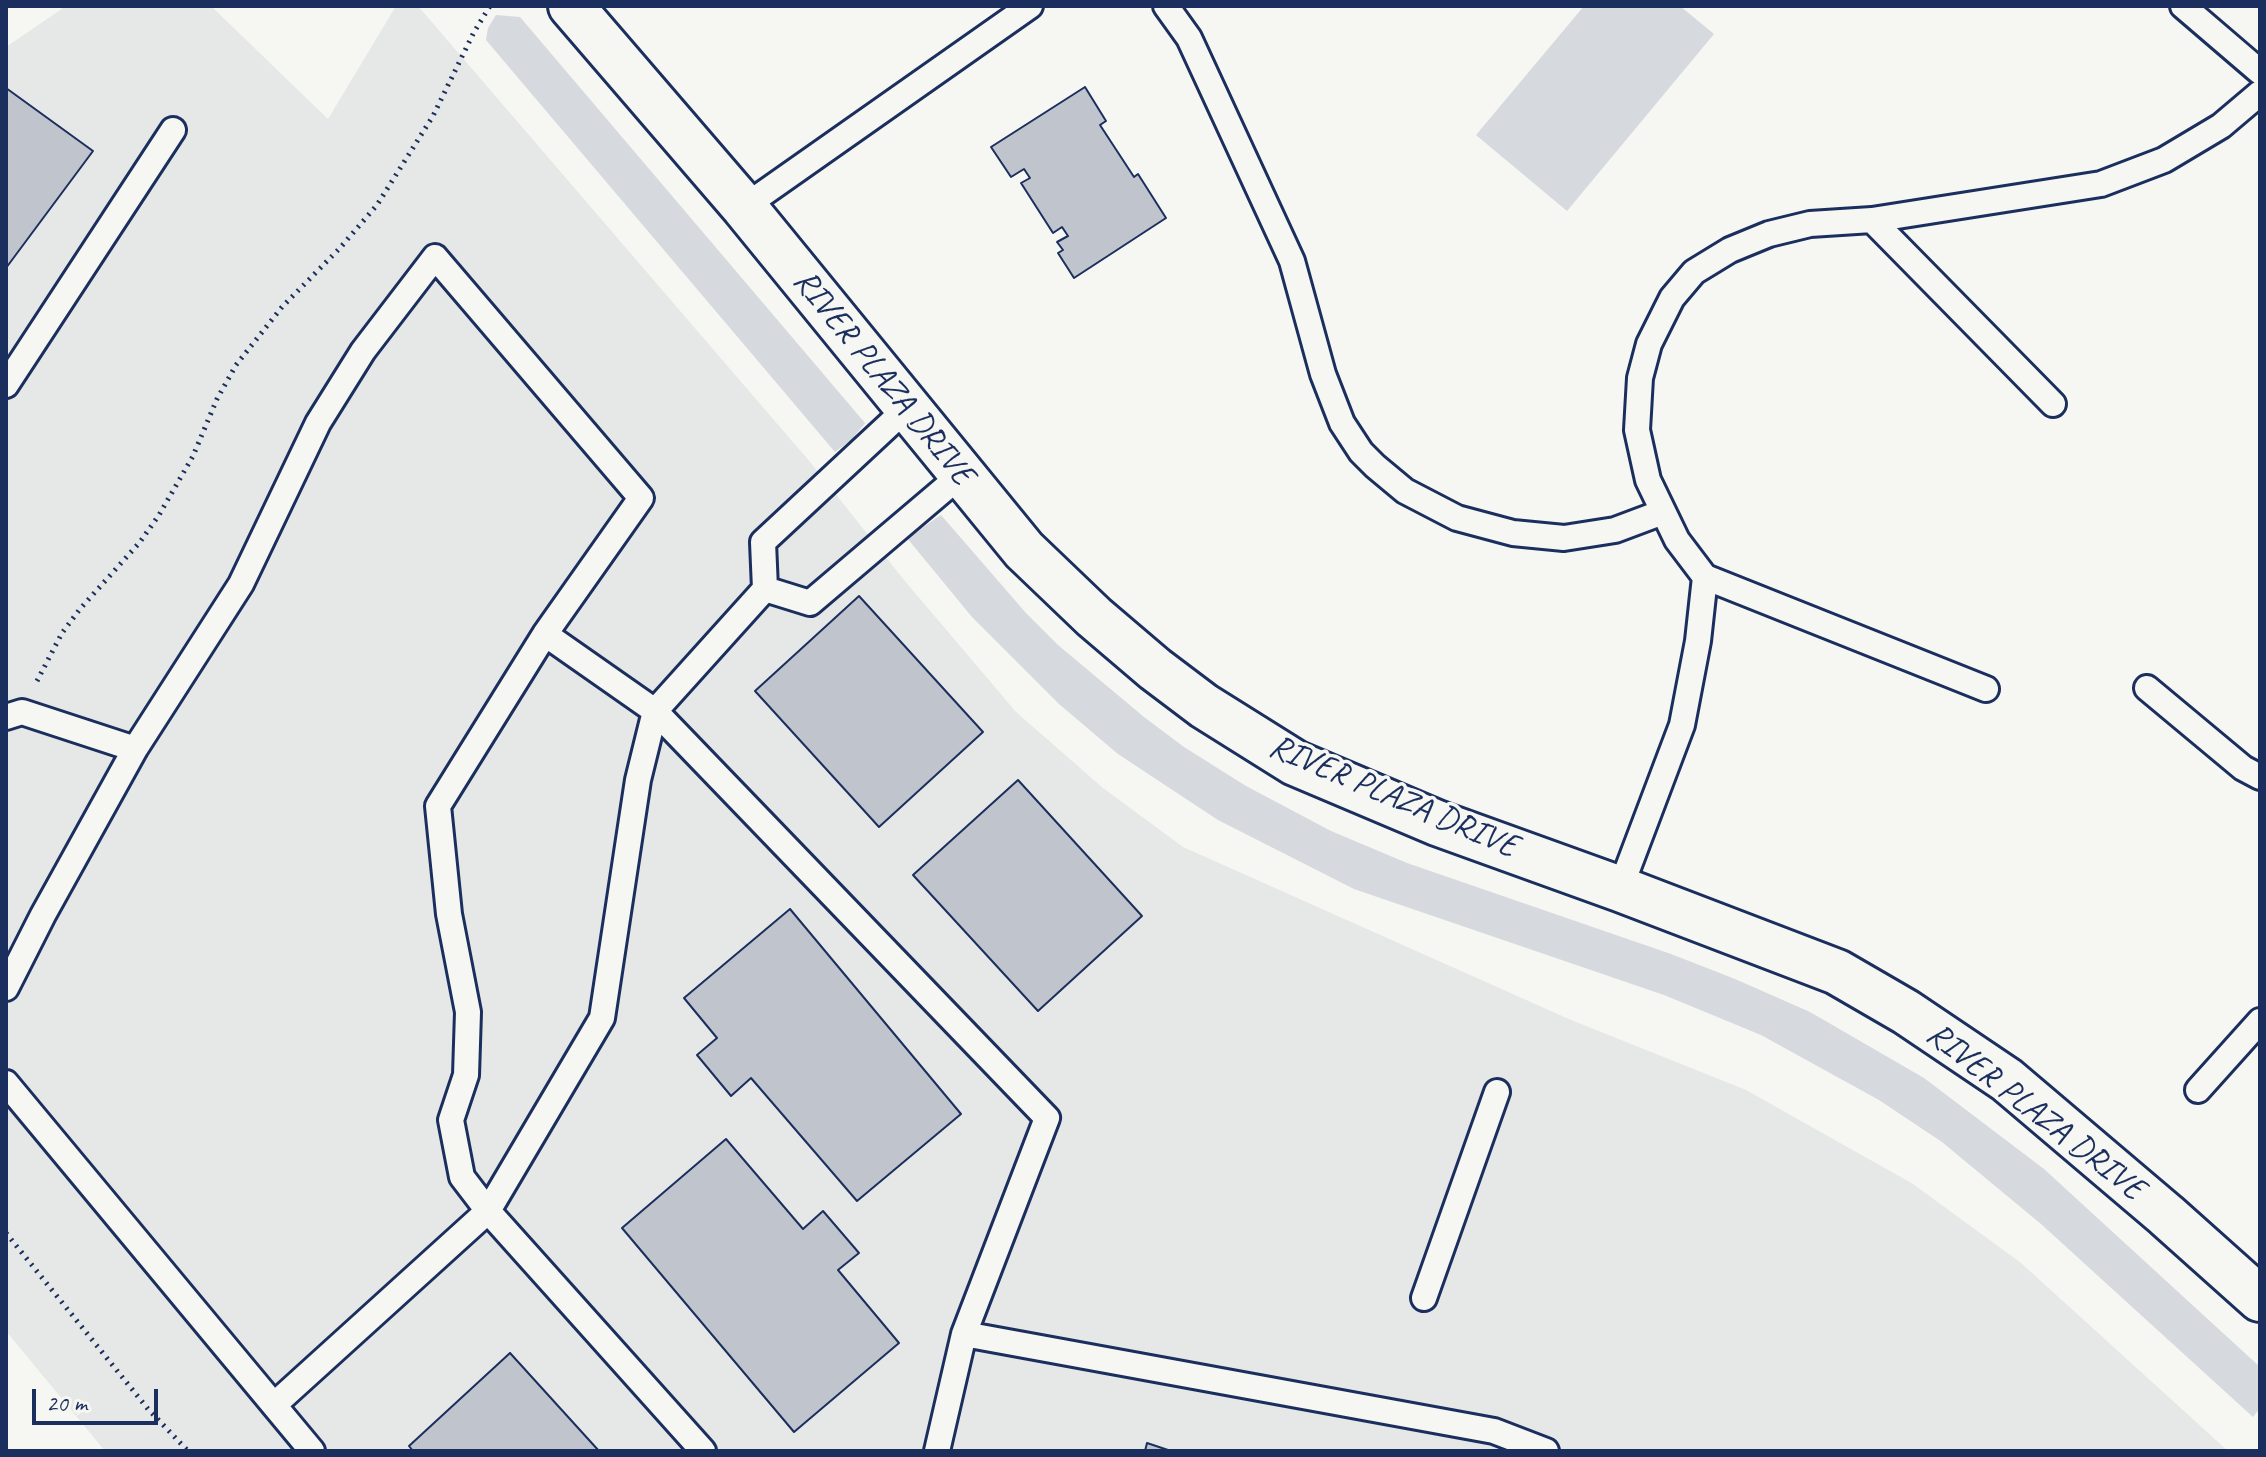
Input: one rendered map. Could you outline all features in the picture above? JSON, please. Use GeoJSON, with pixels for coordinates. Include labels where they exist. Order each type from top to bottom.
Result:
{"type":"FeatureCollection","features":[{"type":"Feature","properties":{"kind":"street","name":"RIVER PLAZA DRIVE"},"geometry":{"type":"LineString","coordinates":[[571,6],[744,207],[1024,550],[1094,617],[1155,669],[1217,714],[1295,763],[1437,823],[1837,972],[1906,1012],[2007,1080],[2260,1299]]}},
{"type":"Feature","properties":{"kind":"lane"},"geometry":{"type":"LineString","coordinates":[[744,207],[1030,6]]}},
{"type":"Feature","properties":{"kind":"lane"},"geometry":{"type":"LineString","coordinates":[[1166,6],[1189,38],[1292,261],[1323,374],[1342,423],[1368,459],[1405,491],[1457,518],[1513,533],[1564,538],[1615,530],[1663,512]]}},
{"type":"Feature","properties":{"kind":"lane"},"geometry":{"type":"LineString","coordinates":[[2183,6],[2260,72]]}},
{"type":"Feature","properties":{"kind":"lane"},"geometry":{"type":"LineString","coordinates":[[1986,689],[1705,577],[1677,540],[1648,480],[1637,430],[1643,367],[1649,344],[1672,298],[1694,272],[1730,250],[1769,234],[1810,224],[1872,220],[2101,184],[2164,160],[2221,126],[2260,93]]}},
{"type":"Feature","properties":{"kind":"lane"},"geometry":{"type":"LineString","coordinates":[[6,385],[173,130]]}},
{"type":"Feature","properties":{"kind":"lane"},"geometry":{"type":"LineString","coordinates":[[1872,220],[2053,404]]}},
{"type":"Feature","properties":{"kind":"lane"},"geometry":{"type":"LineString","coordinates":[[6,988],[135,749],[241,584],[318,423],[363,351],[435,257],[641,498],[545,634],[438,806],[449,914],[468,1012],[466,1075],[451,1120],[462,1177],[488,1211],[703,1451]]}},
{"type":"Feature","properties":{"kind":"lane"},"geometry":{"type":"LineString","coordinates":[[274,1405],[488,1211],[602,1018],[638,780],[655,711],[765,589],[763,542],[907,408]]}},
{"type":"Feature","properties":{"kind":"lane"},"geometry":{"type":"LineString","coordinates":[[765,589],[810,603],[962,474]]}},
{"type":"Feature","properties":{"kind":"lane"},"geometry":{"type":"LineString","coordinates":[[1620,889],[1682,725],[1698,641],[1705,577]]}},
{"type":"Feature","properties":{"kind":"lane"},"geometry":{"type":"LineString","coordinates":[[545,634],[655,711],[1047,1118],[964,1334],[937,1451]]}},
{"type":"Feature","properties":{"kind":"lane"},"geometry":{"type":"LineString","coordinates":[[2147,688],[2243,768],[2260,777]]}},
{"type":"Feature","properties":{"kind":"lane"},"geometry":{"type":"LineString","coordinates":[[14,714],[135,749]]}},
{"type":"Feature","properties":{"kind":"lane"},"geometry":{"type":"LineString","coordinates":[[2198,1090],[2260,1021]]}},
{"type":"Feature","properties":{"kind":"lane"},"geometry":{"type":"LineString","coordinates":[[6,1083],[312,1451]]}},
{"type":"Feature","properties":{"kind":"lane"},"geometry":{"type":"LineString","coordinates":[[1424,1298],[1497,1092]]}},
{"type":"Feature","properties":{"kind":"lane"},"geometry":{"type":"LineString","coordinates":[[964,1334],[1494,1431],[1546,1451]]}},
{"type":"Feature","properties":{"kind":"path"},"geometry":{"type":"LineString","coordinates":[[14,714],[62,633],[159,515],[193,456],[217,399],[236,365],[282,307],[377,205],[433,116],[490,6]]}},
{"type":"Feature","properties":{"kind":"path"},"geometry":{"type":"LineString","coordinates":[[6,1233],[148,1409],[188,1451]]}},
{"type":"Feature","properties":{"kind":"shaded area"},"geometry":{"type":"Polygon","coordinates":[[[66,6],[211,6],[328,119],[396,6],[418,6],[810,462],[904,580],[1016,712],[1103,788],[1183,847],[1571,1020],[1746,1090],[1913,1184],[2021,1263],[2228,1451],[105,1451],[6,1331],[6,47],[66,6]]]}},
{"type":"Feature","properties":{"kind":"shaded area"},"geometry":{"type":"Polygon","coordinates":[[[1584,6],[1680,6],[1714,34],[1567,211],[1476,135],[1584,6]]]}},
{"type":"Feature","properties":{"kind":"shaded area"},"geometry":{"type":"Polygon","coordinates":[[[496,15],[520,17],[865,423],[852,439],[835,452],[486,40],[488,28],[496,15]]]}},
{"type":"Feature","properties":{"kind":"shaded area"},"geometry":{"type":"Polygon","coordinates":[[[941,515],[1058,645],[1184,747],[1246,786],[1331,831],[1407,863],[1735,979],[1810,1012],[1924,1078],[2044,1169],[2260,1367],[2260,1408],[2253,1417],[2041,1224],[1942,1142],[1879,1100],[1761,1035],[1664,995],[1354,889],[1218,820],[1118,754],[1059,704],[972,617],[907,538],[941,515]]]}},
{"type":"Feature","properties":{"kind":"building"},"geometry":{"type":"Polygon","coordinates":[[[1085,87],[1106,121],[1100,125],[1134,177],[1138,174],[1166,218],[1074,278],[1058,253],[1063,250],[1057,242],[1068,236],[1062,227],[1053,233],[1021,183],[1030,178],[1024,169],[1011,177],[991,147],[1085,87]]]}},
{"type":"Feature","properties":{"kind":"building"},"geometry":{"type":"Polygon","coordinates":[[[6,88],[93,151],[6,268],[6,88]]]}},
{"type":"Feature","properties":{"kind":"building"},"geometry":{"type":"Polygon","coordinates":[[[859,596],[983,732],[879,827],[755,691],[859,596]]]}},
{"type":"Feature","properties":{"kind":"building"},"geometry":{"type":"Polygon","coordinates":[[[1018,780],[1142,916],[1038,1011],[913,875],[1018,780]]]}},
{"type":"Feature","properties":{"kind":"building"},"geometry":{"type":"Polygon","coordinates":[[[790,909],[961,1114],[857,1201],[751,1078],[731,1096],[697,1055],[717,1038],[684,998],[790,909]]]}},
{"type":"Feature","properties":{"kind":"building"},"geometry":{"type":"Polygon","coordinates":[[[726,1139],[803,1229],[823,1211],[859,1253],[838,1270],[899,1343],[794,1432],[622,1228],[726,1139]]]}},
{"type":"Feature","properties":{"kind":"building"},"geometry":{"type":"Polygon","coordinates":[[[510,1353],[599,1451],[413,1451],[409,1446],[510,1353]]]}},
{"type":"Feature","properties":{"kind":"building"},"geometry":{"type":"Polygon","coordinates":[[[1147,1443],[1171,1451],[1145,1451],[1147,1443]]]}}]}
